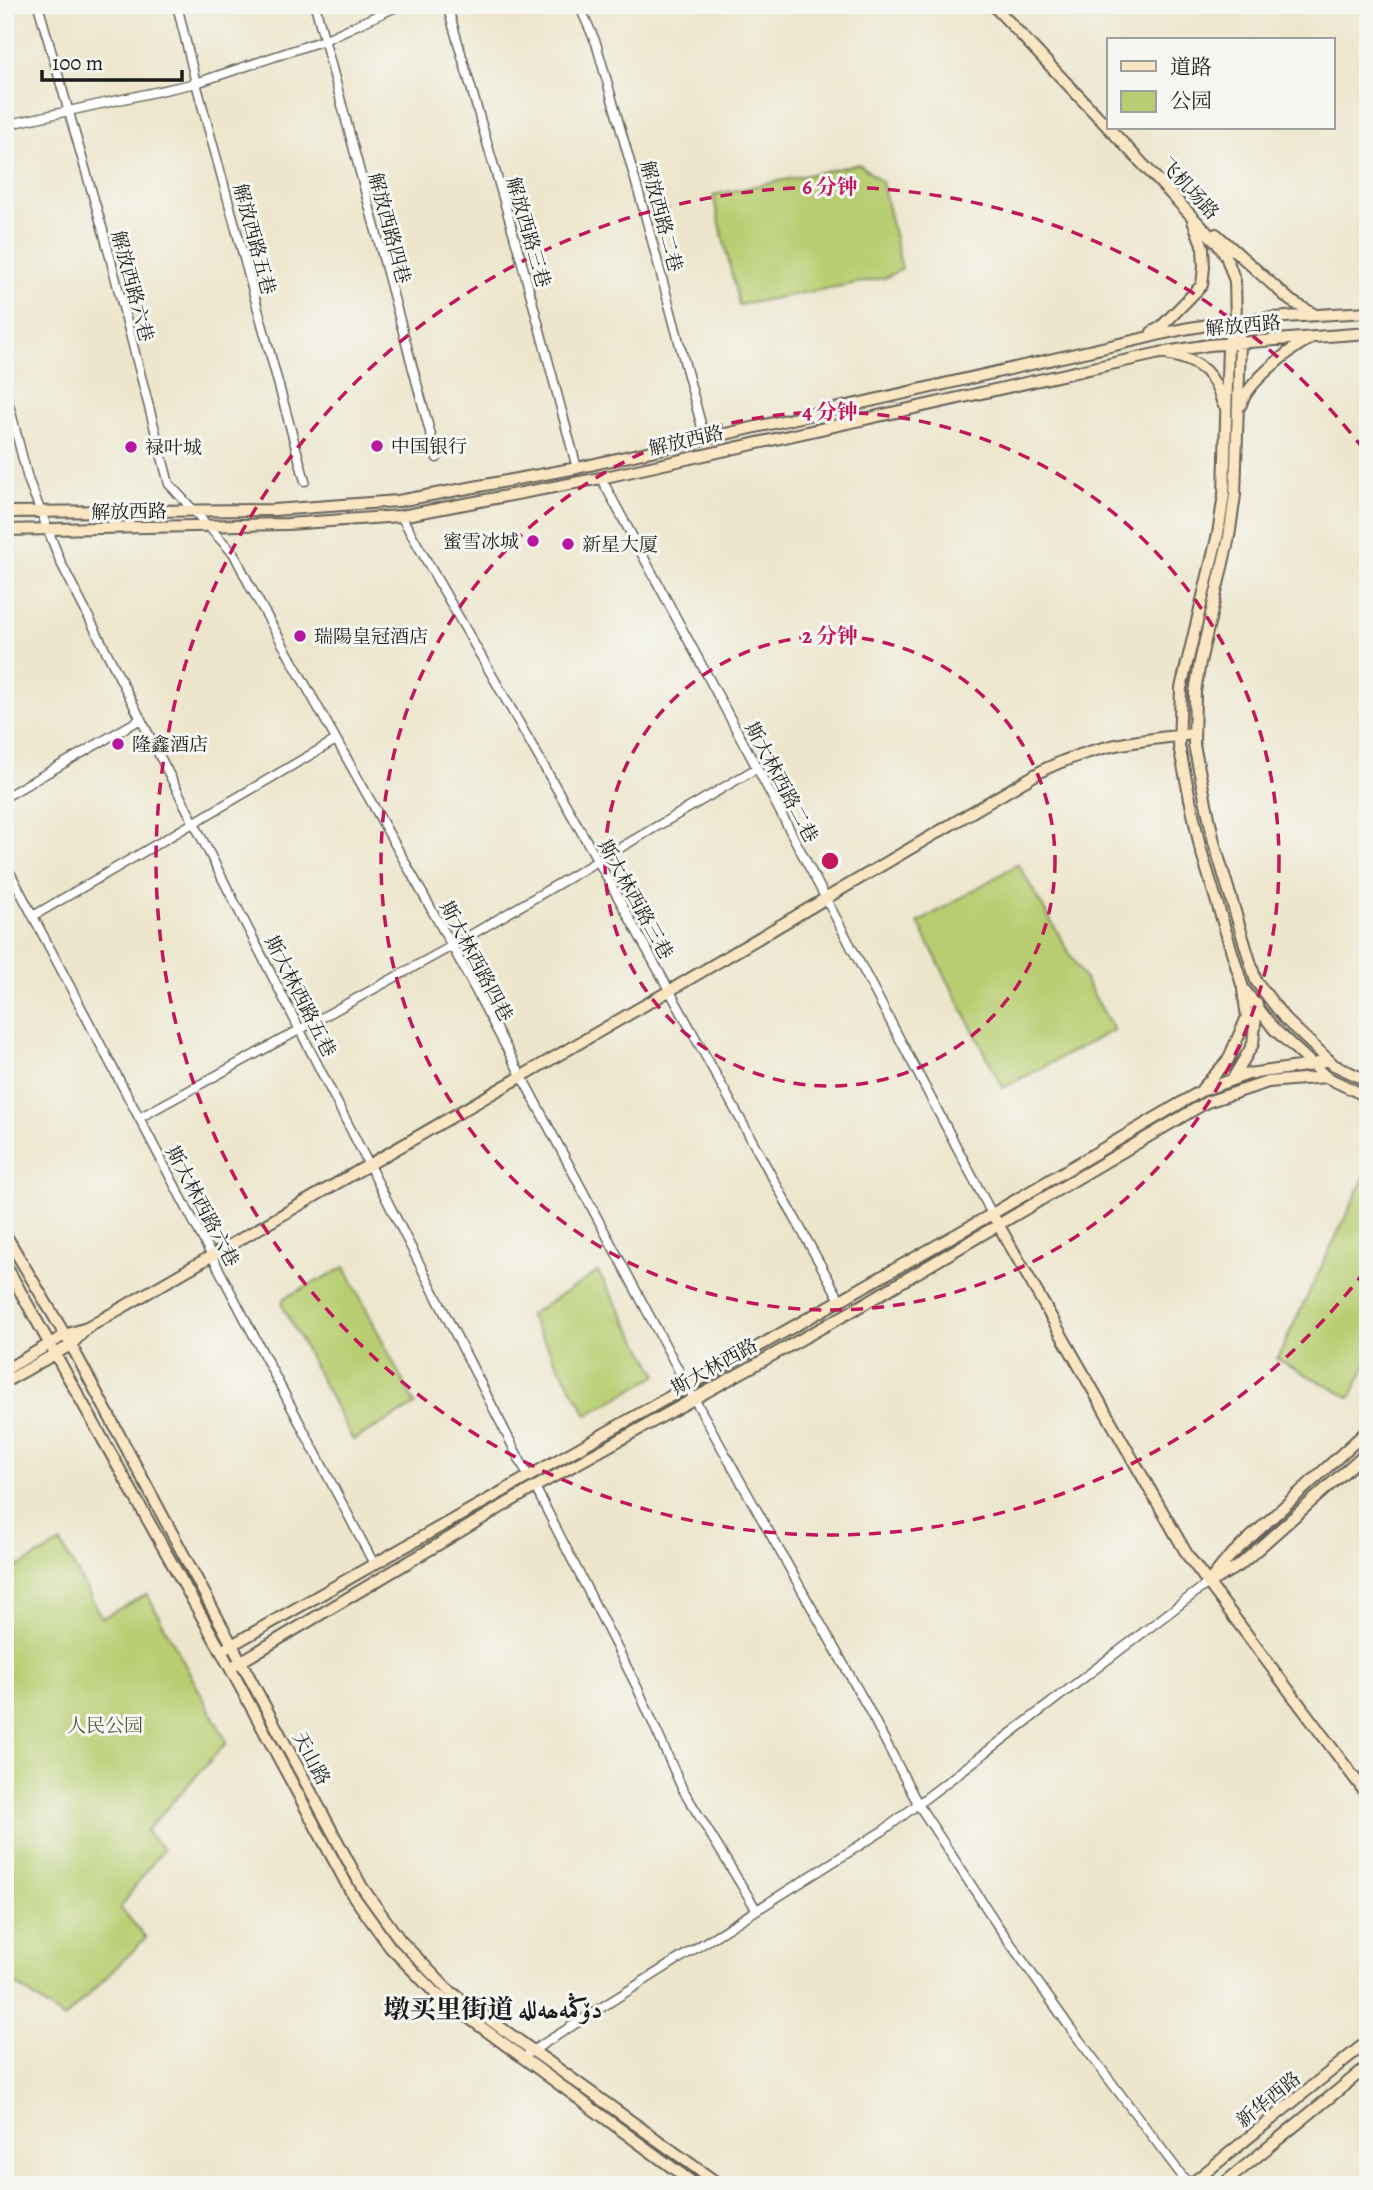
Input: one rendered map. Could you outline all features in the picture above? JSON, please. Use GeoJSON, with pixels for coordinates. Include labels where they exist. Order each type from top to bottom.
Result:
{"type":"FeatureCollection","features":[{"type":"Feature","properties":{"kind":"main road","name":"飞机场路"},"geometry":{"type":"LineString","coordinates":[[993,5],[1107,126]]}},
{"type":"Feature","properties":{"kind":"main road","name":"飞机场路"},"geometry":{"type":"LineString","coordinates":[[1111,130],[1217,243],[1232,268],[1236,321],[1232,417]]}},
{"type":"Feature","properties":{"kind":"main road"},"geometry":{"type":"LineString","coordinates":[[1191,215],[1236,250],[1291,300],[1317,316]]}},
{"type":"Feature","properties":{"kind":"main road"},"geometry":{"type":"LineString","coordinates":[[1141,339],[1161,327],[1202,285],[1203,247],[1191,215]]}},
{"type":"Feature","properties":{"kind":"main road","name":"解放西路"},"geometry":{"type":"LineString","coordinates":[[5,512],[274,510],[398,501],[577,468],[1141,339],[1179,328],[1236,321],[1368,312]]}},
{"type":"Feature","properties":{"kind":"main road","name":"解放西路"},"geometry":{"type":"LineString","coordinates":[[5,530],[288,524],[401,516],[601,478],[1160,353],[1209,345],[1368,333]]}},
{"type":"Feature","properties":{"kind":"main road"},"geometry":{"type":"LineString","coordinates":[[1201,1091],[1228,1060],[1248,1017],[1243,988],[1200,847],[1177,736],[1183,678],[1220,521],[1232,417],[1250,387],[1297,346],[1318,336]]}},
{"type":"Feature","properties":{"kind":"main road"},"geometry":{"type":"LineString","coordinates":[[1160,353],[1191,359],[1202,368],[1219,389],[1232,417],[1236,495],[1200,662],[1193,734],[1214,842],[1256,981],[1257,1006],[1253,1044],[1233,1079],[1216,1097]]}},
{"type":"Feature","properties":{"kind":"main road"},"geometry":{"type":"LineString","coordinates":[[5,1370],[68,1340],[1045,769],[1102,747],[1193,734]]}},
{"type":"Feature","properties":{"kind":"main road"},"geometry":{"type":"LineString","coordinates":[[1256,981],[1285,1019],[1334,1065],[1368,1081]]}},
{"type":"Feature","properties":{"kind":"main road"},"geometry":{"type":"LineString","coordinates":[[1243,988],[1274,1029],[1326,1077],[1368,1097]]}},
{"type":"Feature","properties":{"kind":"main road"},"geometry":{"type":"LineString","coordinates":[[1201,1091],[1248,1074],[1313,1065],[1328,1059]]}},
{"type":"Feature","properties":{"kind":"main road"},"geometry":{"type":"LineString","coordinates":[[1216,1097],[1268,1082],[1326,1077]]}},
{"type":"Feature","properties":{"kind":"main road","name":"斯大林西路"},"geometry":{"type":"LineString","coordinates":[[230,1668],[534,1487],[852,1311],[995,1218],[1201,1091]]}},
{"type":"Feature","properties":{"kind":"main road","name":"斯大林西路"},"geometry":{"type":"LineString","coordinates":[[221,1651],[840,1300],[1216,1097]]}},
{"type":"Feature","properties":{"kind":"main road"},"geometry":{"type":"LineString","coordinates":[[995,1218],[1188,1556],[1368,1796]]}},
{"type":"Feature","properties":{"kind":"main road","name":"天山路"},"geometry":{"type":"LineString","coordinates":[[5,1234],[68,1340],[362,1887],[400,1940],[447,1989],[720,2185]]}},
{"type":"Feature","properties":{"kind":"main road","name":"天山路"},"geometry":{"type":"LineString","coordinates":[[5,1264],[221,1651],[352,1894],[390,1947],[435,1993],[696,2185]]}},
{"type":"Feature","properties":{"kind":"main road"},"geometry":{"type":"LineString","coordinates":[[5,1382],[52,1348]]}},
{"type":"Feature","properties":{"kind":"main road"},"geometry":{"type":"LineString","coordinates":[[1208,1583],[1229,1558],[1368,1430]]}},
{"type":"Feature","properties":{"kind":"main road"},"geometry":{"type":"LineString","coordinates":[[1208,1583],[1240,1565],[1368,1451]]}},
{"type":"Feature","properties":{"kind":"main road","name":"新华西路"},"geometry":{"type":"LineString","coordinates":[[1189,2185],[1368,2041]]}},
{"type":"Feature","properties":{"kind":"main road","name":"新华西路"},"geometry":{"type":"LineString","coordinates":[[1222,2185],[1368,2066]]}},
{"type":"Feature","properties":{"kind":"street","name":"解放西路六巷"},"geometry":{"type":"LineString","coordinates":[[38,5],[104,234],[169,484],[234,554]]}},
{"type":"Feature","properties":{"kind":"street","name":"解放西路五巷"},"geometry":{"type":"LineString","coordinates":[[177,5],[305,481]]}},
{"type":"Feature","properties":{"kind":"street","name":"解放西路四巷"},"geometry":{"type":"LineString","coordinates":[[315,5],[437,458]]}},
{"type":"Feature","properties":{"kind":"street"},"geometry":{"type":"LineString","coordinates":[[5,125],[196,83],[324,40],[400,5]]}},
{"type":"Feature","properties":{"kind":"street","name":"解放西路三巷"},"geometry":{"type":"LineString","coordinates":[[447,5],[522,263],[577,468]]}},
{"type":"Feature","properties":{"kind":"street","name":"解放西路二巷"},"geometry":{"type":"LineString","coordinates":[[579,5],[596,43],[645,211],[705,439]]}},
{"type":"Feature","properties":{"kind":"street","name":"斯大林西路五巷"},"geometry":{"type":"LineString","coordinates":[[5,389],[28,479],[61,563],[528,1476]]}},
{"type":"Feature","properties":{"kind":"street","name":"斯大林西路二巷"},"geometry":{"type":"LineString","coordinates":[[601,478],[995,1218]]}},
{"type":"Feature","properties":{"kind":"street","name":"斯大林西路三巷"},"geometry":{"type":"LineString","coordinates":[[401,516],[598,861],[840,1300]]}},
{"type":"Feature","properties":{"kind":"street","name":"斯大林西路四巷"},"geometry":{"type":"LineString","coordinates":[[234,554],[452,946],[687,1386],[867,1706],[918,1804],[1055,2008],[1189,2185]]}},
{"type":"Feature","properties":{"kind":"street"},"geometry":{"type":"LineString","coordinates":[[5,797],[141,719]]}},
{"type":"Feature","properties":{"kind":"street"},"geometry":{"type":"LineString","coordinates":[[33,916],[336,740]]}},
{"type":"Feature","properties":{"kind":"street"},"geometry":{"type":"LineString","coordinates":[[139,1118],[452,946],[757,768]]}},
{"type":"Feature","properties":{"kind":"street","name":"斯大林西路六巷"},"geometry":{"type":"LineString","coordinates":[[5,863],[374,1564]]}},
{"type":"Feature","properties":{"kind":"street"},"geometry":{"type":"LineString","coordinates":[[534,1487],[637,1687],[682,1788],[756,1909]]}},
{"type":"Feature","properties":{"kind":"street"},"geometry":{"type":"LineString","coordinates":[[524,2060],[532,2050],[884,1830],[1208,1583]]}},
{"type":"Feature","properties":{"kind":"green space"},"geometry":{"type":"Polygon","coordinates":[[[859,164],[882,182],[902,269],[885,278],[739,305],[713,195],[859,164]]]}},
{"type":"Feature","properties":{"kind":"green space"},"geometry":{"type":"Polygon","coordinates":[[[1018,864],[1114,1030],[1003,1088],[918,923],[1018,864]]]}},
{"type":"Feature","properties":{"kind":"green space"},"geometry":{"type":"Polygon","coordinates":[[[1368,1170],[1368,1361],[1350,1398],[1277,1359],[1368,1170]]]}},
{"type":"Feature","properties":{"kind":"green space"},"geometry":{"type":"Polygon","coordinates":[[[345,1267],[415,1405],[353,1440],[282,1305],[284,1298],[345,1267]]]}},
{"type":"Feature","properties":{"kind":"green space"},"geometry":{"type":"Polygon","coordinates":[[[598,1272],[658,1375],[587,1415],[529,1315],[598,1272]]]}},
{"type":"Feature","properties":{"kind":"green space","name":"人民公园"},"geometry":{"type":"Polygon","coordinates":[[[61,1543],[102,1618],[147,1594],[227,1742],[146,1831],[163,1849],[120,1907],[146,1938],[64,2019],[17,1985],[5,1989],[5,1574],[61,1543]]]}},
{"type":"Feature","properties":{"kind":"place","name":"中国银行"},"geometry":{"type":"Point","coordinates":[377,446]}},
{"type":"Feature","properties":{"kind":"place","name":"禄叶城"},"geometry":{"type":"Point","coordinates":[131,447]}},
{"type":"Feature","properties":{"kind":"place","name":"蜜雪冰城"},"geometry":{"type":"Point","coordinates":[533,541]}},
{"type":"Feature","properties":{"kind":"place","name":"新星大厦"},"geometry":{"type":"Point","coordinates":[568,544]}},
{"type":"Feature","properties":{"kind":"place","name":"瑞陽皇冠酒店"},"geometry":{"type":"Point","coordinates":[300,636]}},
{"type":"Feature","properties":{"kind":"place","name":"隆鑫酒店"},"geometry":{"type":"Point","coordinates":[118,744]}},
{"type":"Feature","properties":{"kind":"district","name":"墩买里街道 دۆڭمەھەللە"},"geometry":{"type":"Point","coordinates":[493,2009]}}]}
